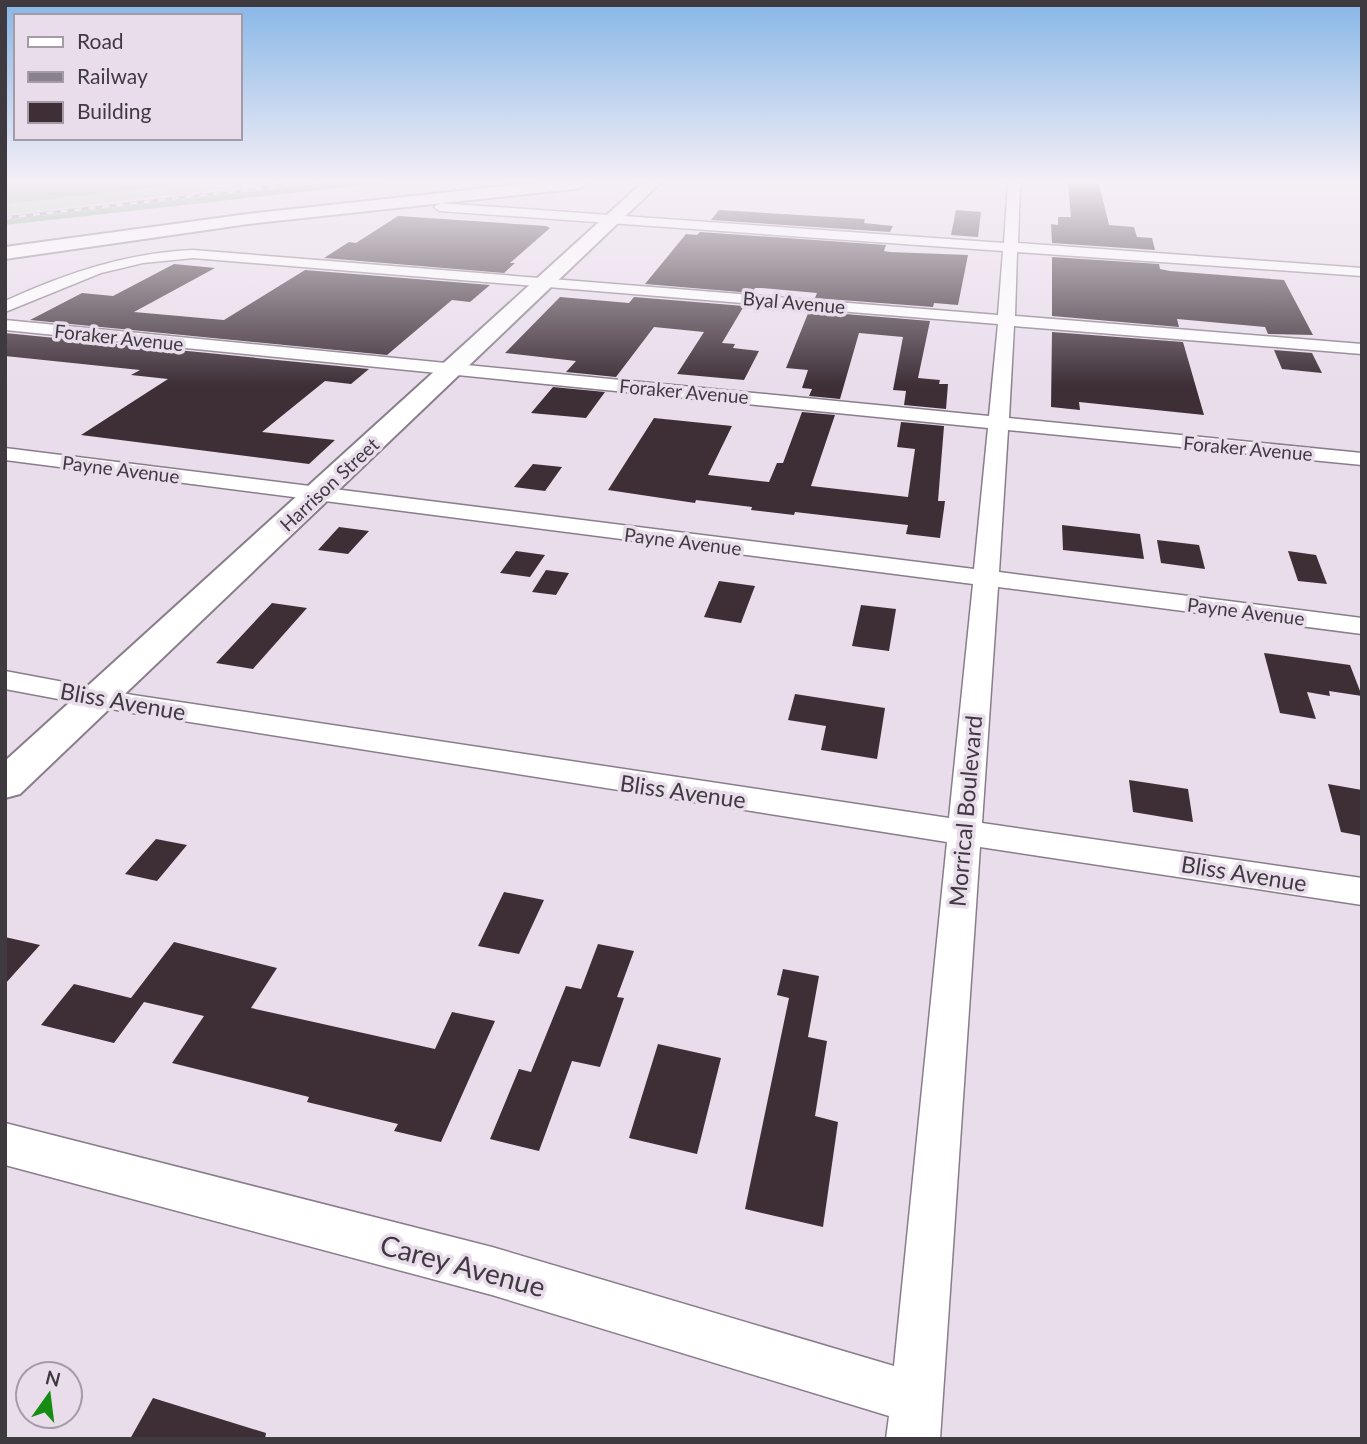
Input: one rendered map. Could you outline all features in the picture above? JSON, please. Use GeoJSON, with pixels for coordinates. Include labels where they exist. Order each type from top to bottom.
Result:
{"type":"FeatureCollection","features":[{"type":"Feature","properties":{"kind":"main road"},"geometry":{"type":"LineString","coordinates":[[5,253],[24,250]]}},
{"type":"Feature","properties":{"kind":"main road","name":"Harrison Street"},"geometry":{"type":"LineString","coordinates":[[5,784],[580,250]]}},
{"type":"Feature","properties":{"kind":"street","name":"Morrical Boulevard"},"geometry":{"type":"LineString","coordinates":[[915,1419],[1011,250]]}},
{"type":"Feature","properties":{"kind":"street"},"geometry":{"type":"LineString","coordinates":[[1059,250],[1362,272]]}},
{"type":"Feature","properties":{"kind":"street","name":"Byal Avenue"},"geometry":{"type":"LineString","coordinates":[[5,307],[87,270],[142,257],[214,255],[1362,349]]}},
{"type":"Feature","properties":{"kind":"street","name":"Foraker Avenue"},"geometry":{"type":"LineString","coordinates":[[5,326],[1362,459]]}},
{"type":"Feature","properties":{"kind":"street","name":"Payne Avenue"},"geometry":{"type":"LineString","coordinates":[[5,454],[1362,626]]}},
{"type":"Feature","properties":{"kind":"street","name":"Bliss Avenue"},"geometry":{"type":"LineString","coordinates":[[5,680],[102,696],[133,704],[577,775],[1362,892]]}},
{"type":"Feature","properties":{"kind":"street","name":"Carey Avenue"},"geometry":{"type":"LineString","coordinates":[[5,1144],[492,1271],[915,1419]]}},
{"type":"Feature","properties":{"kind":"building"},"geometry":{"type":"Polygon","coordinates":[[[336,250],[524,250],[510,263],[515,263],[504,273],[324,258],[336,250]]]}},
{"type":"Feature","properties":{"kind":"building"},"geometry":{"type":"Polygon","coordinates":[[[673,250],[884,250],[968,255],[958,305],[934,303],[933,307],[815,298],[817,293],[761,288],[755,288],[752,293],[645,284],[673,250]]]}},
{"type":"Feature","properties":{"kind":"building"},"geometry":{"type":"Polygon","coordinates":[[[1052,257],[1159,264],[1160,269],[1170,271],[1284,280],[1313,335],[1268,334],[1265,327],[1177,319],[1179,327],[1052,316],[1052,257]]]}},
{"type":"Feature","properties":{"kind":"building"},"geometry":{"type":"Polygon","coordinates":[[[174,264],[215,268],[134,312],[224,320],[305,270],[490,285],[470,302],[452,300],[387,355],[30,320],[82,293],[113,296],[174,264]]]}},
{"type":"Feature","properties":{"kind":"building"},"geometry":{"type":"Polygon","coordinates":[[[560,297],[629,303],[634,297],[744,306],[722,343],[735,344],[733,348],[759,351],[744,380],[677,374],[704,332],[654,327],[616,377],[566,372],[576,361],[505,353],[560,297]]]}},
{"type":"Feature","properties":{"kind":"building"},"geometry":{"type":"Polygon","coordinates":[[[809,311],[930,321],[918,378],[940,380],[939,384],[948,384],[946,409],[904,405],[906,391],[893,390],[903,337],[859,333],[840,399],[809,396],[812,389],[802,388],[808,370],[786,368],[809,311]]]}},
{"type":"Feature","properties":{"kind":"building"},"geometry":{"type":"Polygon","coordinates":[[[1052,332],[1183,342],[1204,415],[1079,402],[1080,410],[1051,407],[1052,332]]]}},
{"type":"Feature","properties":{"kind":"building"},"geometry":{"type":"Polygon","coordinates":[[[5,333],[369,369],[351,384],[325,381],[262,432],[335,440],[309,464],[81,435],[168,379],[131,375],[140,370],[5,356],[5,333]]]}},
{"type":"Feature","properties":{"kind":"building"},"geometry":{"type":"Polygon","coordinates":[[[1274,350],[1312,353],[1322,373],[1282,369],[1274,350]]]}},
{"type":"Feature","properties":{"kind":"building"},"geometry":{"type":"Polygon","coordinates":[[[553,387],[605,392],[586,418],[531,413],[553,387]]]}},
{"type":"Feature","properties":{"kind":"building"},"geometry":{"type":"Polygon","coordinates":[[[802,412],[835,415],[811,486],[908,497],[915,449],[897,447],[901,422],[944,426],[938,501],[945,501],[940,538],[906,534],[908,525],[795,512],[794,515],[751,510],[752,507],[696,500],[695,503],[608,490],[654,418],[732,426],[708,475],[769,482],[777,463],[783,463],[802,412]]]}},
{"type":"Feature","properties":{"kind":"building"},"geometry":{"type":"Polygon","coordinates":[[[533,464],[562,467],[545,491],[514,487],[533,464]]]}},
{"type":"Feature","properties":{"kind":"building"},"geometry":{"type":"Polygon","coordinates":[[[1062,525],[1140,534],[1144,559],[1063,550],[1062,525]]]}},
{"type":"Feature","properties":{"kind":"building"},"geometry":{"type":"Polygon","coordinates":[[[339,527],[369,531],[348,554],[318,550],[339,527]]]}},
{"type":"Feature","properties":{"kind":"building"},"geometry":{"type":"Polygon","coordinates":[[[1157,540],[1199,545],[1205,569],[1161,563],[1157,540]]]}},
{"type":"Feature","properties":{"kind":"building"},"geometry":{"type":"Polygon","coordinates":[[[516,551],[545,555],[530,577],[500,573],[516,551]]]}},
{"type":"Feature","properties":{"kind":"building"},"geometry":{"type":"Polygon","coordinates":[[[1288,551],[1316,555],[1327,584],[1298,581],[1288,551]]]}},
{"type":"Feature","properties":{"kind":"building"},"geometry":{"type":"Polygon","coordinates":[[[546,570],[569,573],[556,595],[532,592],[546,570]]]}},
{"type":"Feature","properties":{"kind":"building"},"geometry":{"type":"Polygon","coordinates":[[[719,581],[755,586],[741,623],[704,617],[719,581]]]}},
{"type":"Feature","properties":{"kind":"building"},"geometry":{"type":"Polygon","coordinates":[[[272,603],[307,608],[253,669],[216,663],[272,603]]]}},
{"type":"Feature","properties":{"kind":"building"},"geometry":{"type":"Polygon","coordinates":[[[861,605],[896,609],[889,651],[852,646],[861,605]]]}},
{"type":"Feature","properties":{"kind":"building"},"geometry":{"type":"Polygon","coordinates":[[[1264,653],[1350,665],[1362,696],[1329,691],[1330,696],[1307,692],[1316,719],[1280,713],[1264,653]]]}},
{"type":"Feature","properties":{"kind":"building"},"geometry":{"type":"Polygon","coordinates":[[[795,694],[885,708],[877,759],[821,750],[826,726],[788,720],[795,694]]]}},
{"type":"Feature","properties":{"kind":"building"},"geometry":{"type":"Polygon","coordinates":[[[1129,780],[1188,789],[1193,822],[1133,812],[1129,780]]]}},
{"type":"Feature","properties":{"kind":"building"},"geometry":{"type":"Polygon","coordinates":[[[1328,784],[1362,790],[1362,836],[1341,832],[1328,784]]]}},
{"type":"Feature","properties":{"kind":"building"},"geometry":{"type":"Polygon","coordinates":[[[156,839],[187,845],[157,881],[125,874],[156,839]]]}},
{"type":"Feature","properties":{"kind":"building"},"geometry":{"type":"Polygon","coordinates":[[[504,892],[544,900],[519,954],[478,946],[504,892]]]}},
{"type":"Feature","properties":{"kind":"building"},"geometry":{"type":"Polygon","coordinates":[[[5,937],[40,945],[5,984],[5,937]]]}},
{"type":"Feature","properties":{"kind":"building"},"geometry":{"type":"Polygon","coordinates":[[[174,942],[277,968],[251,1008],[435,1049],[452,1012],[495,1021],[441,1142],[394,1131],[398,1124],[307,1102],[309,1097],[172,1063],[204,1016],[144,1002],[114,1043],[41,1025],[74,984],[131,998],[174,942]]]}},
{"type":"Feature","properties":{"kind":"building"},"geometry":{"type":"Polygon","coordinates":[[[598,944],[634,951],[617,997],[624,998],[600,1067],[572,1061],[539,1151],[490,1139],[519,1069],[531,1072],[566,986],[581,989],[598,944]]]}},
{"type":"Feature","properties":{"kind":"building"},"geometry":{"type":"Polygon","coordinates":[[[783,969],[819,976],[808,1037],[827,1041],[815,1116],[838,1122],[823,1227],[745,1209],[789,998],[777,995],[783,969]]]}},
{"type":"Feature","properties":{"kind":"building"},"geometry":{"type":"Polygon","coordinates":[[[658,1044],[721,1058],[697,1154],[629,1138],[658,1044]]]}},
{"type":"Feature","properties":{"kind":"building"},"geometry":{"type":"Polygon","coordinates":[[[153,1398],[266,1433],[265,1439],[130,1439],[153,1398]]]}}]}
